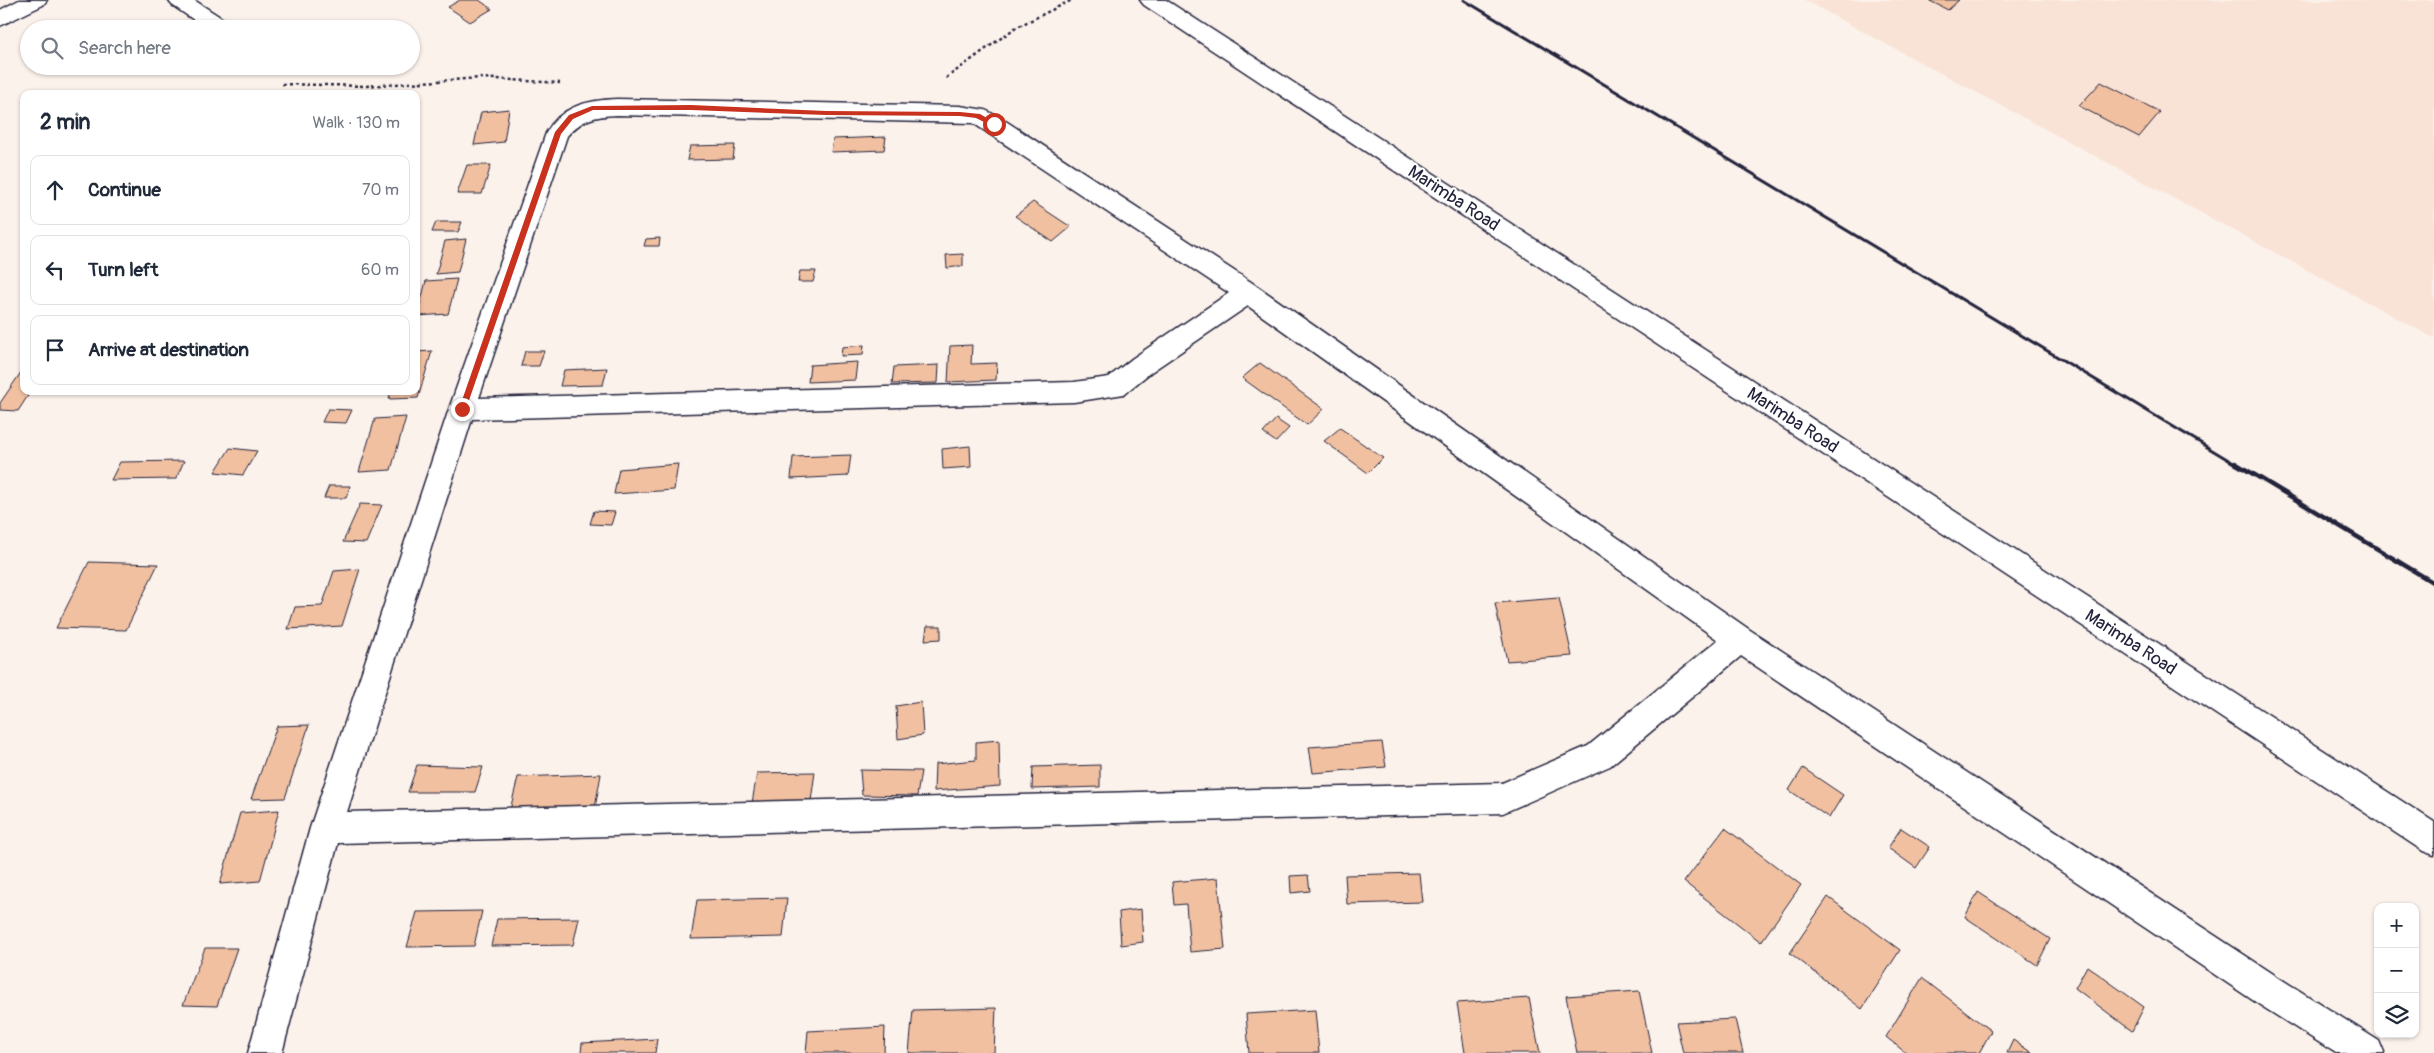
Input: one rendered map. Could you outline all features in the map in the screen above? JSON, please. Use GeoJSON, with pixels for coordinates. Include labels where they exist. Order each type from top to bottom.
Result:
{"type":"FeatureCollection","features":[{"type":"Feature","properties":{"kind":"street"},"geometry":{"type":"LineString","coordinates":[[0,19],[36,0]]}},
{"type":"Feature","properties":{"kind":"street"},"geometry":{"type":"LineString","coordinates":[[179,0],[209,20]]}},
{"type":"Feature","properties":{"kind":"street","name":"Marimba Road"},"geometry":{"type":"LineString","coordinates":[[1151,0],[2434,840]]}},
{"type":"Feature","properties":{"kind":"street"},"geometry":{"type":"LineString","coordinates":[[265,1053],[326,828],[462,409],[558,133],[571,117],[592,108],[617,107],[977,116],[994,124],[1248,293],[1740,639],[2264,988],[2368,1053]]}},
{"type":"Feature","properties":{"kind":"street"},"geometry":{"type":"LineString","coordinates":[[462,409],[1074,392],[1114,387],[1142,365],[1248,293]]}},
{"type":"Feature","properties":{"kind":"street"},"geometry":{"type":"LineString","coordinates":[[326,828],[1503,798],[1600,756],[1740,639]]}},
{"type":"Feature","properties":{"kind":"path"},"geometry":{"type":"LineString","coordinates":[[908,114],[934,87],[1015,28],[1072,0]]}},
{"type":"Feature","properties":{"kind":"path"},"geometry":{"type":"LineString","coordinates":[[282,84],[366,86],[480,78],[573,84],[617,107]]}},
{"type":"Feature","properties":{"kind":"shaded area"},"geometry":{"type":"Polygon","coordinates":[[[1804,0],[2434,0],[2434,338],[1804,0]]]}},
{"type":"Feature","properties":{"kind":"building"},"geometry":{"type":"Polygon","coordinates":[[[460,0],[479,0],[492,9],[470,22],[448,7],[460,0]]]}},
{"type":"Feature","properties":{"kind":"building"},"geometry":{"type":"Polygon","coordinates":[[[1928,0],[1959,0],[1948,10],[1928,0]]]}},
{"type":"Feature","properties":{"kind":"building"},"geometry":{"type":"Polygon","coordinates":[[[2101,82],[2160,112],[2139,137],[2079,106],[2101,82]]]}},
{"type":"Feature","properties":{"kind":"building"},"geometry":{"type":"Polygon","coordinates":[[[509,109],[504,142],[474,145],[481,112],[509,109]]]}},
{"type":"Feature","properties":{"kind":"building"},"geometry":{"type":"Polygon","coordinates":[[[886,137],[884,150],[831,152],[833,139],[886,137]]]}},
{"type":"Feature","properties":{"kind":"building"},"geometry":{"type":"Polygon","coordinates":[[[735,145],[733,159],[687,160],[690,146],[735,145]]]}},
{"type":"Feature","properties":{"kind":"building"},"geometry":{"type":"Polygon","coordinates":[[[467,165],[491,165],[482,194],[457,194],[467,165]]]}},
{"type":"Feature","properties":{"kind":"building"},"geometry":{"type":"Polygon","coordinates":[[[1033,202],[1071,227],[1053,242],[1015,216],[1033,202]]]}},
{"type":"Feature","properties":{"kind":"building"},"geometry":{"type":"Polygon","coordinates":[[[436,222],[462,222],[458,232],[432,232],[436,222]]]}},
{"type":"Feature","properties":{"kind":"building"},"geometry":{"type":"Polygon","coordinates":[[[660,238],[659,246],[644,246],[646,239],[660,238]]]}},
{"type":"Feature","properties":{"kind":"building"},"geometry":{"type":"Polygon","coordinates":[[[466,239],[458,272],[436,274],[445,241],[466,239]]]}},
{"type":"Feature","properties":{"kind":"building"},"geometry":{"type":"Polygon","coordinates":[[[963,254],[963,266],[947,268],[946,255],[963,254]]]}},
{"type":"Feature","properties":{"kind":"building"},"geometry":{"type":"Polygon","coordinates":[[[800,271],[816,271],[813,282],[798,282],[800,271]]]}},
{"type":"Feature","properties":{"kind":"building"},"geometry":{"type":"Polygon","coordinates":[[[457,279],[448,314],[420,316],[420,304],[426,281],[457,279]]]}},
{"type":"Feature","properties":{"kind":"building"},"geometry":{"type":"Polygon","coordinates":[[[864,345],[863,355],[841,356],[842,347],[864,345]]]}},
{"type":"Feature","properties":{"kind":"building"},"geometry":{"type":"Polygon","coordinates":[[[972,345],[971,364],[997,363],[996,380],[948,382],[950,346],[972,345]]]}},
{"type":"Feature","properties":{"kind":"building"},"geometry":{"type":"Polygon","coordinates":[[[432,351],[420,391],[420,352],[432,351]]]}},
{"type":"Feature","properties":{"kind":"building"},"geometry":{"type":"Polygon","coordinates":[[[525,351],[544,351],[539,366],[521,366],[525,351]]]}},
{"type":"Feature","properties":{"kind":"building"},"geometry":{"type":"Polygon","coordinates":[[[857,362],[855,380],[808,382],[810,365],[857,362]]]}},
{"type":"Feature","properties":{"kind":"building"},"geometry":{"type":"Polygon","coordinates":[[[1260,363],[1324,409],[1307,425],[1242,378],[1260,363]]]}},
{"type":"Feature","properties":{"kind":"building"},"geometry":{"type":"Polygon","coordinates":[[[939,365],[938,383],[892,384],[894,367],[939,365]]]}},
{"type":"Feature","properties":{"kind":"building"},"geometry":{"type":"Polygon","coordinates":[[[607,368],[603,385],[560,386],[564,370],[607,368]]]}},
{"type":"Feature","properties":{"kind":"building"},"geometry":{"type":"Polygon","coordinates":[[[20,374],[20,395],[28,395],[18,411],[0,410],[0,403],[20,374]]]}},
{"type":"Feature","properties":{"kind":"building"},"geometry":{"type":"Polygon","coordinates":[[[390,395],[419,395],[418,398],[389,399],[390,395]]]}},
{"type":"Feature","properties":{"kind":"building"},"geometry":{"type":"Polygon","coordinates":[[[328,409],[352,410],[346,423],[322,422],[328,409]]]}},
{"type":"Feature","properties":{"kind":"building"},"geometry":{"type":"Polygon","coordinates":[[[406,417],[391,470],[359,472],[375,419],[406,417]]]}},
{"type":"Feature","properties":{"kind":"building"},"geometry":{"type":"Polygon","coordinates":[[[1276,419],[1289,428],[1276,442],[1263,433],[1276,419]]]}},
{"type":"Feature","properties":{"kind":"building"},"geometry":{"type":"Polygon","coordinates":[[[1340,428],[1383,458],[1368,473],[1324,441],[1340,428]]]}},
{"type":"Feature","properties":{"kind":"building"},"geometry":{"type":"Polygon","coordinates":[[[970,446],[971,467],[943,469],[942,449],[970,446]]]}},
{"type":"Feature","properties":{"kind":"building"},"geometry":{"type":"Polygon","coordinates":[[[230,448],[257,451],[243,475],[215,472],[230,448]]]}},
{"type":"Feature","properties":{"kind":"building"},"geometry":{"type":"Polygon","coordinates":[[[851,455],[848,476],[791,479],[793,457],[851,455]]]}},
{"type":"Feature","properties":{"kind":"building"},"geometry":{"type":"Polygon","coordinates":[[[184,461],[176,479],[111,480],[120,462],[184,461]]]}},
{"type":"Feature","properties":{"kind":"building"},"geometry":{"type":"Polygon","coordinates":[[[678,464],[674,490],[614,494],[619,469],[678,464]]]}},
{"type":"Feature","properties":{"kind":"building"},"geometry":{"type":"Polygon","coordinates":[[[329,486],[350,486],[346,498],[324,498],[329,486]]]}},
{"type":"Feature","properties":{"kind":"building"},"geometry":{"type":"Polygon","coordinates":[[[360,504],[382,505],[366,543],[343,542],[360,504]]]}},
{"type":"Feature","properties":{"kind":"building"},"geometry":{"type":"Polygon","coordinates":[[[594,511],[615,512],[611,525],[590,524],[594,511]]]}},
{"type":"Feature","properties":{"kind":"building"},"geometry":{"type":"Polygon","coordinates":[[[89,562],[158,564],[126,630],[56,628],[89,562]]]}},
{"type":"Feature","properties":{"kind":"building"},"geometry":{"type":"Polygon","coordinates":[[[360,569],[342,626],[288,629],[295,607],[322,606],[334,571],[360,569]]]}},
{"type":"Feature","properties":{"kind":"building"},"geometry":{"type":"Polygon","coordinates":[[[1559,598],[1572,656],[1507,661],[1495,603],[1559,598]]]}},
{"type":"Feature","properties":{"kind":"building"},"geometry":{"type":"Polygon","coordinates":[[[927,626],[941,626],[941,639],[925,640],[927,626]]]}},
{"type":"Feature","properties":{"kind":"building"},"geometry":{"type":"Polygon","coordinates":[[[921,702],[923,735],[898,739],[896,706],[921,702]]]}},
{"type":"Feature","properties":{"kind":"building"},"geometry":{"type":"Polygon","coordinates":[[[309,725],[285,798],[251,799],[277,726],[309,725]]]}},
{"type":"Feature","properties":{"kind":"building"},"geometry":{"type":"Polygon","coordinates":[[[999,740],[1000,786],[934,791],[935,764],[976,760],[976,742],[999,740]]]}},
{"type":"Feature","properties":{"kind":"building"},"geometry":{"type":"Polygon","coordinates":[[[1382,742],[1386,767],[1313,773],[1309,747],[1382,742]]]}},
{"type":"Feature","properties":{"kind":"building"},"geometry":{"type":"Polygon","coordinates":[[[417,765],[483,767],[475,792],[408,792],[417,765]]]}},
{"type":"Feature","properties":{"kind":"building"},"geometry":{"type":"Polygon","coordinates":[[[1100,765],[1100,787],[1032,789],[1033,767],[1100,765]]]}},
{"type":"Feature","properties":{"kind":"building"},"geometry":{"type":"Polygon","coordinates":[[[1803,768],[1843,795],[1829,818],[1789,790],[1803,768]]]}},
{"type":"Feature","properties":{"kind":"building"},"geometry":{"type":"Polygon","coordinates":[[[860,770],[921,771],[917,796],[862,795],[860,770]]]}},
{"type":"Feature","properties":{"kind":"building"},"geometry":{"type":"Polygon","coordinates":[[[815,772],[811,801],[752,803],[757,773],[815,772]]]}},
{"type":"Feature","properties":{"kind":"building"},"geometry":{"type":"Polygon","coordinates":[[[601,774],[595,808],[510,810],[518,777],[601,774]]]}},
{"type":"Feature","properties":{"kind":"building"},"geometry":{"type":"Polygon","coordinates":[[[279,810],[260,881],[220,884],[240,813],[279,810]]]}},
{"type":"Feature","properties":{"kind":"building"},"geometry":{"type":"Polygon","coordinates":[[[1725,828],[1801,885],[1761,942],[1684,882],[1725,828]]]}},
{"type":"Feature","properties":{"kind":"building"},"geometry":{"type":"Polygon","coordinates":[[[1901,828],[1930,847],[1916,868],[1888,848],[1901,828]]]}},
{"type":"Feature","properties":{"kind":"building"},"geometry":{"type":"Polygon","coordinates":[[[1419,873],[1422,902],[1347,904],[1345,875],[1419,873]]]}},
{"type":"Feature","properties":{"kind":"building"},"geometry":{"type":"Polygon","coordinates":[[[1308,875],[1310,891],[1291,893],[1290,876],[1308,875]]]}},
{"type":"Feature","properties":{"kind":"building"},"geometry":{"type":"Polygon","coordinates":[[[1218,878],[1225,949],[1190,952],[1186,904],[1174,905],[1172,882],[1218,878]]]}},
{"type":"Feature","properties":{"kind":"building"},"geometry":{"type":"Polygon","coordinates":[[[1978,892],[2050,939],[2037,965],[1965,917],[1978,892]]]}},
{"type":"Feature","properties":{"kind":"building"},"geometry":{"type":"Polygon","coordinates":[[[1828,897],[1900,950],[1862,1009],[1790,953],[1828,897]]]}},
{"type":"Feature","properties":{"kind":"building"},"geometry":{"type":"Polygon","coordinates":[[[787,898],[783,937],[691,939],[697,900],[787,898]]]}},
{"type":"Feature","properties":{"kind":"building"},"geometry":{"type":"Polygon","coordinates":[[[1141,909],[1143,942],[1121,945],[1119,912],[1141,909]]]}},
{"type":"Feature","properties":{"kind":"building"},"geometry":{"type":"Polygon","coordinates":[[[482,911],[474,946],[407,947],[417,912],[482,911]]]}},
{"type":"Feature","properties":{"kind":"building"},"geometry":{"type":"Polygon","coordinates":[[[579,918],[573,945],[491,946],[497,919],[579,918]]]}},
{"type":"Feature","properties":{"kind":"building"},"geometry":{"type":"Polygon","coordinates":[[[205,948],[237,948],[217,1006],[183,1005],[205,948]]]}},
{"type":"Feature","properties":{"kind":"building"},"geometry":{"type":"Polygon","coordinates":[[[2087,966],[2144,1007],[2132,1031],[2075,988],[2087,966]]]}},
{"type":"Feature","properties":{"kind":"building"},"geometry":{"type":"Polygon","coordinates":[[[1922,978],[1991,1031],[1979,1053],[1906,1053],[1886,1037],[1922,978]]]}},
{"type":"Feature","properties":{"kind":"building"},"geometry":{"type":"Polygon","coordinates":[[[1639,991],[1652,1053],[1577,1053],[1566,996],[1639,991]]]}},
{"type":"Feature","properties":{"kind":"building"},"geometry":{"type":"Polygon","coordinates":[[[1529,998],[1540,1053],[1465,1053],[1457,1003],[1529,998]]]}},
{"type":"Feature","properties":{"kind":"building"},"geometry":{"type":"Polygon","coordinates":[[[996,1008],[994,1053],[909,1053],[913,1010],[996,1008]]]}},
{"type":"Feature","properties":{"kind":"building"},"geometry":{"type":"Polygon","coordinates":[[[1315,1010],[1319,1053],[1249,1053],[1246,1014],[1315,1010]]]}},
{"type":"Feature","properties":{"kind":"building"},"geometry":{"type":"Polygon","coordinates":[[[1735,1019],[1743,1053],[1683,1053],[1676,1022],[1735,1019]]]}},
{"type":"Feature","properties":{"kind":"building"},"geometry":{"type":"Polygon","coordinates":[[[885,1027],[884,1053],[806,1053],[808,1031],[885,1027]]]}},
{"type":"Feature","properties":{"kind":"building"},"geometry":{"type":"Polygon","coordinates":[[[657,1039],[655,1053],[581,1053],[582,1043],[657,1039]]]}},
{"type":"Feature","properties":{"kind":"building"},"geometry":{"type":"Polygon","coordinates":[[[2013,1040],[2032,1053],[2007,1053],[2013,1040]]]}},
{"type":"Feature","properties":{"kind":"railway"},"geometry":{"type":"LineString","coordinates":[[1464,0],[2237,465]]}},
{"type":"Feature","properties":{"kind":"railway"},"geometry":{"type":"LineString","coordinates":[[2235,463],[2434,583]]}},
{"type":"Feature","properties":{"kind":"route"},"geometry":{"type":"LineString","coordinates":[[462,409],[558,133],[571,117],[592,108],[691,108],[826,113],[960,114],[977,116],[994,124]]}}]}
